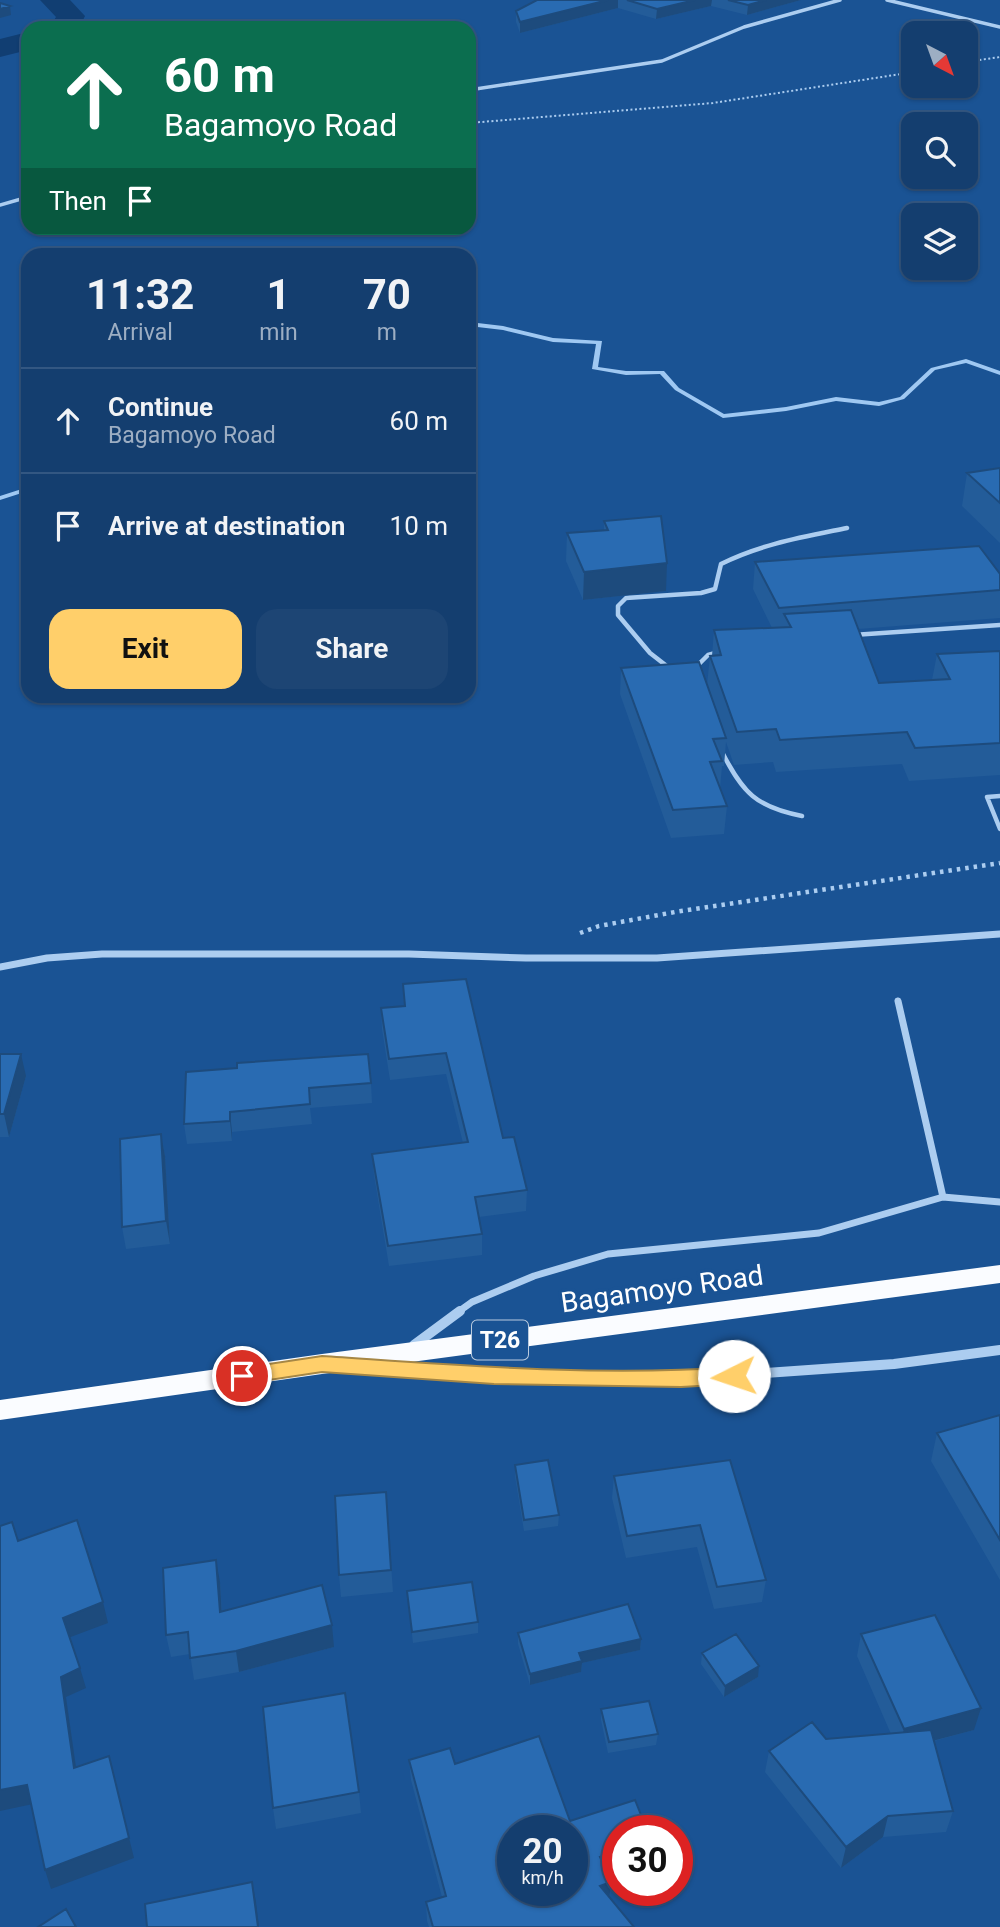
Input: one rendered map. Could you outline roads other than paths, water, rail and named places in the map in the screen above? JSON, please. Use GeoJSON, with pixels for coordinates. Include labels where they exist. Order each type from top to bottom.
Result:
{"type":"FeatureCollection","features":[{"type":"Feature","properties":{"kind":"highway","name":"Bagamoyo Road"},"geometry":{"type":"LineString","coordinates":[[0,1410],[322,1364],[1000,1274]]}},
{"type":"Feature","properties":{"kind":"street"},"geometry":{"type":"LineString","coordinates":[[476,89],[577,76],[662,61],[744,27],[840,0]]}},
{"type":"Feature","properties":{"kind":"street"},"geometry":{"type":"LineString","coordinates":[[887,0],[1000,27]]}},
{"type":"Feature","properties":{"kind":"street"},"geometry":{"type":"LineString","coordinates":[[0,205],[21,199]]}},
{"type":"Feature","properties":{"kind":"street"},"geometry":{"type":"LineString","coordinates":[[0,967],[47,958],[102,954],[409,954],[526,958],[657,958],[1000,934]]}},
{"type":"Feature","properties":{"kind":"street"},"geometry":{"type":"LineString","coordinates":[[898,1001],[943,1197]]}},
{"type":"Feature","properties":{"kind":"street"},"geometry":{"type":"LineString","coordinates":[[403,1353],[472,1302],[534,1276],[596,1257],[819,1233],[943,1197],[1000,1202]]}},
{"type":"Feature","properties":{"kind":"street"},"geometry":{"type":"LineString","coordinates":[[322,1364],[494,1376],[681,1379],[894,1364],[1000,1350]]}},
{"type":"Feature","properties":{"kind":"lane"},"geometry":{"type":"LineString","coordinates":[[674,671],[650,653],[618,615],[618,606],[626,598],[701,593],[715,589],[721,564],[745,551],[774,540],[846,528]]}},
{"type":"Feature","properties":{"kind":"lane"},"geometry":{"type":"LineString","coordinates":[[843,636],[1000,625]]}},
{"type":"Feature","properties":{"kind":"lane"},"geometry":{"type":"LineString","coordinates":[[697,675],[696,665],[708,655],[727,650]]}},
{"type":"Feature","properties":{"kind":"lane"},"geometry":{"type":"LineString","coordinates":[[720,748],[742,790],[779,812],[802,816]]}},
{"type":"Feature","properties":{"kind":"lane"},"geometry":{"type":"LineString","coordinates":[[1000,796],[987,797],[1000,828]]}},
{"type":"Feature","properties":{"kind":"waterway"},"geometry":{"type":"LineString","coordinates":[[54,0],[71,16],[68,21]]}},
{"type":"Feature","properties":{"kind":"waterway"},"geometry":{"type":"LineString","coordinates":[[0,48],[21,43]]}},
{"type":"Feature","properties":{"kind":"waterway"},"geometry":{"type":"LineString","coordinates":[[476,325],[503,328],[553,340],[600,342],[594,368],[626,373],[662,372],[677,389],[723,416],[786,409],[836,399],[879,404],[902,398],[933,369],[966,361],[1000,373]]}},
{"type":"Feature","properties":{"kind":"waterway"},"geometry":{"type":"LineString","coordinates":[[0,498],[21,491]]}}]}
